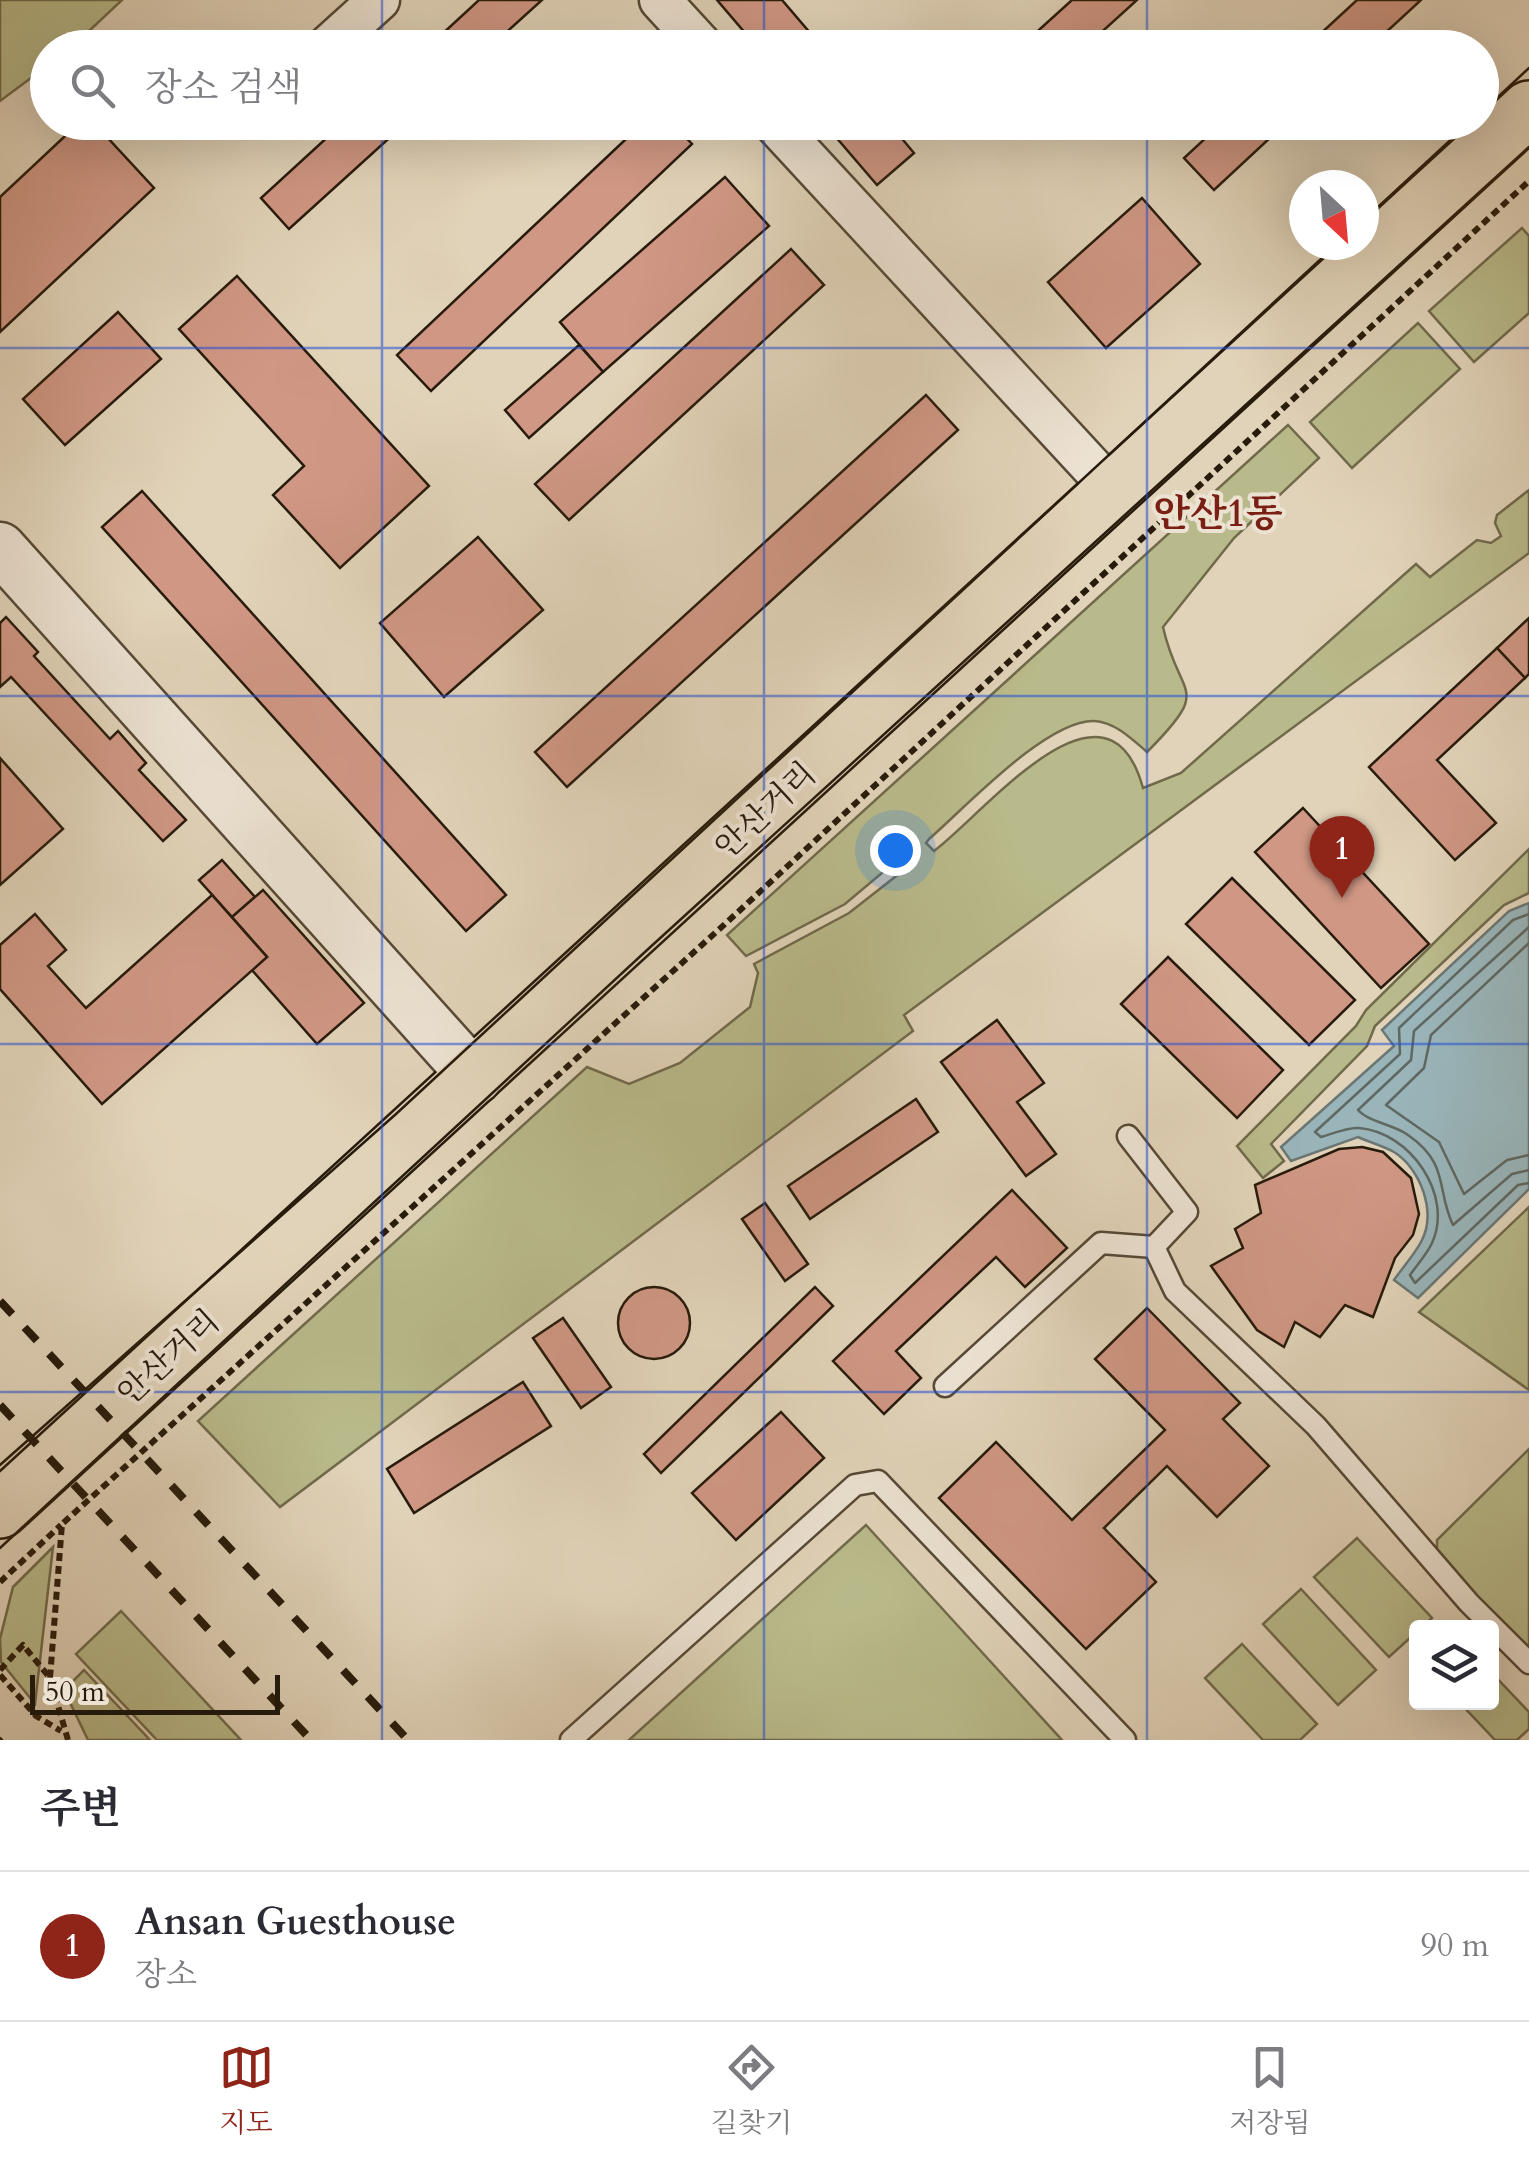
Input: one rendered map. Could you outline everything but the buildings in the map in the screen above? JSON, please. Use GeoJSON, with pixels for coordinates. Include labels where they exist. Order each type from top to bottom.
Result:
{"type":"FeatureCollection","features":[{"type":"Feature","properties":{"kind":"main road","name":"안산거리"},"geometry":{"type":"LineString","coordinates":[[1499,136],[1529,109]]}},
{"type":"Feature","properties":{"kind":"main road","name":"안산거리"},"geometry":{"type":"LineString","coordinates":[[0,1510],[476,1078],[1495,140]]}},
{"type":"Feature","properties":{"kind":"street"},"geometry":{"type":"LineString","coordinates":[[346,30],[379,0]]}},
{"type":"Feature","properties":{"kind":"street"},"geometry":{"type":"LineString","coordinates":[[660,0],[688,30]]}},
{"type":"Feature","properties":{"kind":"street"},"geometry":{"type":"LineString","coordinates":[[790,140],[1112,489]]}},
{"type":"Feature","properties":{"kind":"street"},"geometry":{"type":"LineString","coordinates":[[0,548],[476,1078]]}},
{"type":"Feature","properties":{"kind":"lane"},"geometry":{"type":"LineString","coordinates":[[1128,1136],[1188,1212],[1154,1247]]}},
{"type":"Feature","properties":{"kind":"lane"},"geometry":{"type":"LineString","coordinates":[[945,1386],[1102,1243],[1154,1247]]}},
{"type":"Feature","properties":{"kind":"lane"},"geometry":{"type":"LineString","coordinates":[[1154,1247],[1176,1291],[1316,1426],[1468,1603],[1529,1663]]}},
{"type":"Feature","properties":{"kind":"lane"},"geometry":{"type":"LineString","coordinates":[[571,1740],[854,1485],[878,1481],[1125,1740]]}},
{"type":"Feature","properties":{"kind":"path"},"geometry":{"type":"LineString","coordinates":[[0,1582],[739,910],[1529,181]]}},
{"type":"Feature","properties":{"kind":"path"},"geometry":{"type":"LineString","coordinates":[[62,1524],[50,1678],[62,1732]]}},
{"type":"Feature","properties":{"kind":"path"},"geometry":{"type":"LineString","coordinates":[[50,1678],[22,1645],[0,1673],[36,1716],[68,1740]]}},
{"type":"Feature","properties":{"kind":"green space"},"geometry":{"type":"Polygon","coordinates":[[[0,0],[122,0],[90,30],[30,30],[30,79],[0,101],[0,0]]]}},
{"type":"Feature","properties":{"kind":"green space"},"geometry":{"type":"Polygon","coordinates":[[[1522,228],[1529,236],[1529,313],[1474,362],[1429,311],[1522,228]]]}},
{"type":"Feature","properties":{"kind":"green space"},"geometry":{"type":"Polygon","coordinates":[[[1418,323],[1460,369],[1352,468],[1310,422],[1418,323]]]}},
{"type":"Feature","properties":{"kind":"green space"},"geometry":{"type":"Polygon","coordinates":[[[1288,425],[1319,458],[1234,538],[1163,627],[1186,692],[1186,702],[1168,730],[1147,752],[1123,732],[1102,722],[1075,725],[1053,735],[1007,768],[929,839],[926,843],[934,851],[1013,780],[1044,756],[1074,741],[1102,738],[1126,752],[1143,788],[1181,773],[1416,564],[1430,577],[1477,540],[1491,543],[1501,536],[1495,523],[1497,515],[1529,490],[1529,553],[904,1015],[913,1031],[280,1507],[198,1421],[587,1067],[629,1084],[680,1063],[750,1007],[758,973],[754,964],[849,913],[900,873],[895,862],[845,904],[746,956],[727,935],[1288,425]]]}},
{"type":"Feature","properties":{"kind":"green space"},"geometry":{"type":"Polygon","coordinates":[[[1529,849],[1529,893],[1504,905],[1375,1026],[1367,1046],[1271,1144],[1284,1161],[1263,1178],[1237,1146],[1356,1026],[1366,1010],[1529,849]]]}},
{"type":"Feature","properties":{"kind":"green space"},"geometry":{"type":"Polygon","coordinates":[[[1529,1207],[1529,1390],[1419,1312],[1529,1207]]]}},
{"type":"Feature","properties":{"kind":"green space"},"geometry":{"type":"Polygon","coordinates":[[[1529,1449],[1529,1653],[1437,1554],[1437,1540],[1529,1449]]]}},
{"type":"Feature","properties":{"kind":"green space"},"geometry":{"type":"Polygon","coordinates":[[[866,1525],[1062,1740],[629,1740],[866,1525]]]}},
{"type":"Feature","properties":{"kind":"green space"},"geometry":{"type":"Polygon","coordinates":[[[1357,1538],[1432,1618],[1409,1620],[1409,1639],[1389,1657],[1314,1577],[1357,1538]]]}},
{"type":"Feature","properties":{"kind":"green space"},"geometry":{"type":"Polygon","coordinates":[[[53,1547],[35,1704],[1,1662],[0,1639],[13,1587],[53,1547]]]}},
{"type":"Feature","properties":{"kind":"green space"},"geometry":{"type":"Polygon","coordinates":[[[1301,1589],[1376,1670],[1338,1705],[1263,1624],[1301,1589]]]}},
{"type":"Feature","properties":{"kind":"green space"},"geometry":{"type":"Polygon","coordinates":[[[121,1611],[241,1740],[157,1740],[76,1654],[121,1611]]]}},
{"type":"Feature","properties":{"kind":"green space"},"geometry":{"type":"Polygon","coordinates":[[[1242,1644],[1317,1724],[1300,1740],[1263,1740],[1205,1678],[1242,1644]]]}},
{"type":"Feature","properties":{"kind":"green space"},"geometry":{"type":"Polygon","coordinates":[[[84,1670],[150,1740],[88,1740],[64,1690],[84,1670]]]}},
{"type":"Feature","properties":{"kind":"green space"},"geometry":{"type":"Polygon","coordinates":[[[1499,1680],[1529,1712],[1529,1729],[1517,1740],[1495,1740],[1467,1710],[1499,1710],[1499,1680]]]}},
{"type":"Feature","properties":{"kind":"water"},"geometry":{"type":"Polygon","coordinates":[[[1529,903],[1529,1189],[1418,1298],[1394,1280],[1426,1231],[1424,1192],[1404,1160],[1358,1137],[1291,1161],[1281,1147],[1394,1046],[1382,1030],[1509,911],[1529,903]]]}},
{"type":"Feature","properties":{"kind":"tram line"},"geometry":{"type":"LineString","coordinates":[[1499,96],[1529,68]]}},
{"type":"Feature","properties":{"kind":"tram line"},"geometry":{"type":"LineString","coordinates":[[1379,206],[1451,140]]}},
{"type":"Feature","properties":{"kind":"tram line"},"geometry":{"type":"LineString","coordinates":[[0,1548],[646,951],[1529,147]]}},
{"type":"Feature","properties":{"kind":"tram line"},"geometry":{"type":"LineString","coordinates":[[0,1465],[396,1114],[1320,260]]}},
{"type":"Feature","properties":{"kind":"railway"},"geometry":{"type":"LineString","coordinates":[[0,1301],[408,1740]]}},
{"type":"Feature","properties":{"kind":"railway"},"geometry":{"type":"LineString","coordinates":[[0,1405],[311,1740]]}},
{"type":"Feature","properties":{"kind":"place","name":"Ansan Guesthouse"},"geometry":{"type":"Point","coordinates":[1342,898]}},
{"type":"Feature","properties":{"kind":"district","name":"안산1동"},"geometry":{"type":"Point","coordinates":[1218,513]}}]}
